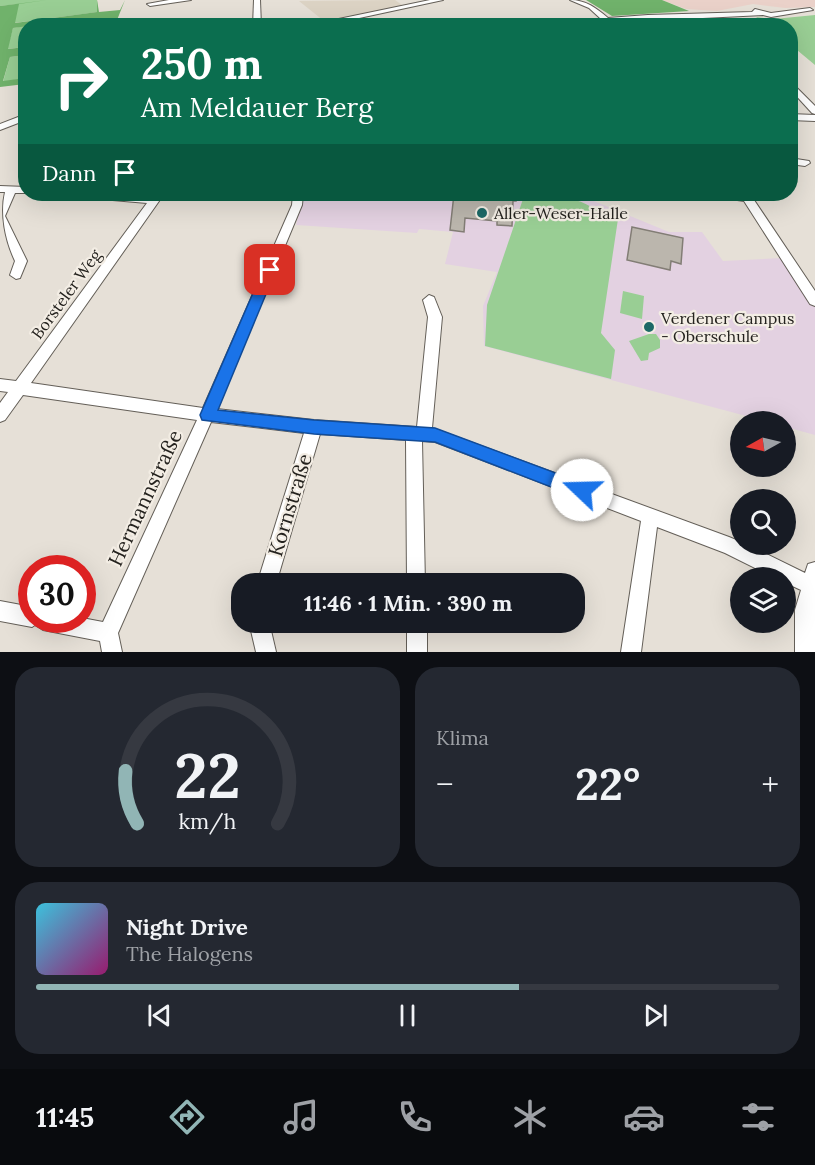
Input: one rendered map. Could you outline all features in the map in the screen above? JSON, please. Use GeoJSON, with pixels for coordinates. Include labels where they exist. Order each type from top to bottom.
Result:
{"type":"FeatureCollection","features":[{"type":"Feature","properties":{"kind":"street"},"geometry":{"type":"LineString","coordinates":[[148,14],[188,0]]}},
{"type":"Feature","properties":{"kind":"street"},"geometry":{"type":"LineString","coordinates":[[257,0],[257,18]]}},
{"type":"Feature","properties":{"kind":"street"},"geometry":{"type":"LineString","coordinates":[[349,18],[440,0]]}},
{"type":"Feature","properties":{"kind":"street"},"geometry":{"type":"LineString","coordinates":[[573,0],[591,7],[604,18]]}},
{"type":"Feature","properties":{"kind":"street"},"geometry":{"type":"LineString","coordinates":[[650,18],[715,15],[759,7],[771,15],[776,12],[812,10]]}},
{"type":"Feature","properties":{"kind":"street"},"geometry":{"type":"LineString","coordinates":[[148,14],[171,18]]}},
{"type":"Feature","properties":{"kind":"street"},"geometry":{"type":"LineString","coordinates":[[715,15],[719,18]]}},
{"type":"Feature","properties":{"kind":"street"},"geometry":{"type":"LineString","coordinates":[[798,92],[815,111]]}},
{"type":"Feature","properties":{"kind":"street"},"geometry":{"type":"LineString","coordinates":[[798,117],[815,118]]}},
{"type":"Feature","properties":{"kind":"street"},"geometry":{"type":"LineString","coordinates":[[0,127],[18,120]]}},
{"type":"Feature","properties":{"kind":"street"},"geometry":{"type":"LineString","coordinates":[[798,162],[805,163]]}},
{"type":"Feature","properties":{"kind":"street"},"geometry":{"type":"LineString","coordinates":[[0,189],[18,190]]}},
{"type":"Feature","properties":{"kind":"street"},"geometry":{"type":"LineString","coordinates":[[12,190],[4,202],[0,216],[21,261],[16,275]]}},
{"type":"Feature","properties":{"kind":"street","name":"Borsteler Weg"},"geometry":{"type":"LineString","coordinates":[[0,415],[154,201]]}},
{"type":"Feature","properties":{"kind":"street","name":"Hermannstraße"},"geometry":{"type":"LineString","coordinates":[[110,643],[297,201]]}},
{"type":"Feature","properties":{"kind":"street"},"geometry":{"type":"LineString","coordinates":[[749,201],[815,301]]}},
{"type":"Feature","properties":{"kind":"street"},"geometry":{"type":"LineString","coordinates":[[416,573],[419,433],[435,317],[429,300]]}},
{"type":"Feature","properties":{"kind":"street"},"geometry":{"type":"LineString","coordinates":[[0,385],[207,415],[314,427],[435,435],[729,546],[813,581],[805,610],[805,652]]}},
{"type":"Feature","properties":{"kind":"street","name":"Kornstraße"},"geometry":{"type":"LineString","coordinates":[[269,573],[314,427]]}},
{"type":"Feature","properties":{"kind":"street"},"geometry":{"type":"LineString","coordinates":[[631,652],[650,516]]}},
{"type":"Feature","properties":{"kind":"street"},"geometry":{"type":"LineString","coordinates":[[0,610],[18,614]]}},
{"type":"Feature","properties":{"kind":"street"},"geometry":{"type":"LineString","coordinates":[[81,633],[110,643]]}},
{"type":"Feature","properties":{"kind":"street"},"geometry":{"type":"LineString","coordinates":[[262,633],[266,652]]}},
{"type":"Feature","properties":{"kind":"street"},"geometry":{"type":"LineString","coordinates":[[417,633],[417,652]]}},
{"type":"Feature","properties":{"kind":"shaded area"},"geometry":{"type":"Polygon","coordinates":[[[395,0],[405,7],[341,18],[320,18],[299,1],[395,0]]]}},
{"type":"Feature","properties":{"kind":"shaded area"},"geometry":{"type":"Polygon","coordinates":[[[662,0],[815,0],[815,7],[785,8],[753,4],[717,11],[686,9],[662,0]]]}},
{"type":"Feature","properties":{"kind":"shaded area","name":"Verdener Campus - Oberschule"},"geometry":{"type":"Polygon","coordinates":[[[301,201],[594,201],[669,232],[702,232],[723,261],[781,258],[815,307],[815,435],[796,430],[796,411],[730,412],[484,346],[483,306],[497,272],[445,264],[453,232],[419,229],[417,233],[296,225],[301,201]]]}},
{"type":"Feature","properties":{"kind":"green space"},"geometry":{"type":"Polygon","coordinates":[[[0,0],[97,0],[98,12],[52,18],[18,18],[18,22],[14,23],[18,4],[0,6],[0,0]]]}},
{"type":"Feature","properties":{"kind":"green space"},"geometry":{"type":"Polygon","coordinates":[[[47,0],[19,4],[15,23],[18,23],[18,27],[13,28],[8,49],[18,48],[18,56],[10,57],[3,81],[18,79],[18,85],[0,87],[0,6],[47,0]]]}},
{"type":"Feature","properties":{"kind":"green space"},"geometry":{"type":"Polygon","coordinates":[[[97,0],[99,12],[120,10],[125,0],[118,18],[52,18],[97,12],[97,0]]]}},
{"type":"Feature","properties":{"kind":"green space"},"geometry":{"type":"Polygon","coordinates":[[[586,0],[662,0],[689,11],[612,16],[586,0]]]}},
{"type":"Feature","properties":{"kind":"green space"},"geometry":{"type":"Polygon","coordinates":[[[815,15],[815,65],[798,51],[798,18],[784,18],[815,15]]]}},
{"type":"Feature","properties":{"kind":"green space"},"geometry":{"type":"Polygon","coordinates":[[[18,27],[18,48],[7,49],[13,28],[18,27]]]}},
{"type":"Feature","properties":{"kind":"green space"},"geometry":{"type":"Polygon","coordinates":[[[18,56],[18,79],[3,82],[10,57],[18,56]]]}},
{"type":"Feature","properties":{"kind":"green space"},"geometry":{"type":"Polygon","coordinates":[[[522,201],[578,201],[618,219],[601,333],[615,350],[611,379],[485,346],[487,305],[522,201]]]}},
{"type":"Feature","properties":{"kind":"green space"},"geometry":{"type":"Polygon","coordinates":[[[623,291],[644,296],[642,319],[620,313],[623,291]]]}},
{"type":"Feature","properties":{"kind":"green space"},"geometry":{"type":"Polygon","coordinates":[[[656,334],[660,340],[660,348],[649,353],[648,360],[641,361],[629,341],[656,334]]]}},
{"type":"Feature","properties":{"kind":"building","name":"Aller-Weser-Halle"},"geometry":{"type":"Polygon","coordinates":[[[453,201],[513,201],[512,226],[497,225],[497,221],[465,218],[464,232],[450,230],[453,201]]]}},
{"type":"Feature","properties":{"kind":"building"},"geometry":{"type":"Polygon","coordinates":[[[632,227],[683,238],[681,264],[671,261],[670,270],[627,260],[632,227]]]}},
{"type":"Feature","properties":{"kind":"place","name":"Aller-Weser-Halle"},"geometry":{"type":"Point","coordinates":[482,213]}},
{"type":"Feature","properties":{"kind":"place","name":"Verdener Campus - Oberschule"},"geometry":{"type":"Point","coordinates":[649,327]}},
{"type":"Feature","properties":{"kind":"route"},"geometry":{"type":"LineString","coordinates":[[270,270],[207,415],[314,427],[435,435],[582,490]]}}]}
